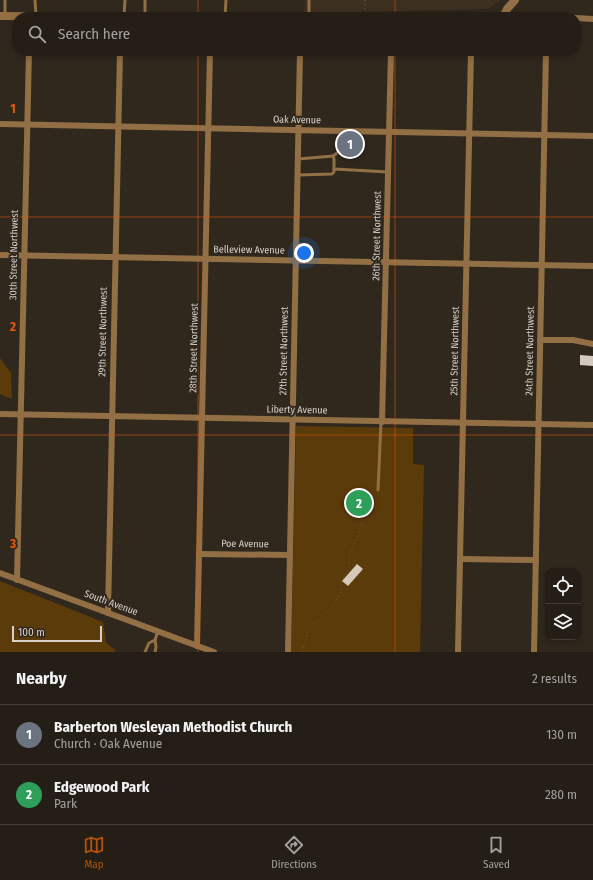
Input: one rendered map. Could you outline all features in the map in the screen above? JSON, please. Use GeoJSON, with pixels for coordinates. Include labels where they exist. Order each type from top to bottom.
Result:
{"type":"FeatureCollection","features":[{"type":"Feature","properties":{"kind":"street"},"geometry":{"type":"LineString","coordinates":[[506,12],[515,0]]}},
{"type":"Feature","properties":{"kind":"street"},"geometry":{"type":"LineString","coordinates":[[581,18],[593,19]]}},
{"type":"Feature","properties":{"kind":"street","name":"30th Street Northwest"},"geometry":{"type":"LineString","coordinates":[[17,580],[22,415],[29,56]]}},
{"type":"Feature","properties":{"kind":"street","name":"29th Street Northwest"},"geometry":{"type":"LineString","coordinates":[[108,613],[120,56]]}},
{"type":"Feature","properties":{"kind":"street","name":"28th Street Northwest"},"geometry":{"type":"LineString","coordinates":[[197,646],[210,56]]}},
{"type":"Feature","properties":{"kind":"street","name":"27th Street Northwest"},"geometry":{"type":"LineString","coordinates":[[288,652],[300,56]]}},
{"type":"Feature","properties":{"kind":"street","name":"26th Street Northwest"},"geometry":{"type":"LineString","coordinates":[[381,422],[391,56]]}},
{"type":"Feature","properties":{"kind":"street","name":"25th Street Northwest"},"geometry":{"type":"LineString","coordinates":[[458,652],[471,56]]}},
{"type":"Feature","properties":{"kind":"street","name":"24th Street Northwest"},"geometry":{"type":"LineString","coordinates":[[534,652],[546,56]]}},
{"type":"Feature","properties":{"kind":"street","name":"Oak Avenue"},"geometry":{"type":"LineString","coordinates":[[0,124],[593,136]]}},
{"type":"Feature","properties":{"kind":"street","name":"Belleview Avenue"},"geometry":{"type":"LineString","coordinates":[[0,255],[593,266]]}},
{"type":"Feature","properties":{"kind":"street"},"geometry":{"type":"LineString","coordinates":[[540,340],[573,340],[593,344]]}},
{"type":"Feature","properties":{"kind":"street","name":"Liberty Avenue"},"geometry":{"type":"LineString","coordinates":[[0,414],[593,426]]}},
{"type":"Feature","properties":{"kind":"street","name":"Poe Avenue"},"geometry":{"type":"LineString","coordinates":[[199,554],[290,555]]}},
{"type":"Feature","properties":{"kind":"street"},"geometry":{"type":"LineString","coordinates":[[461,559],[536,560]]}},
{"type":"Feature","properties":{"kind":"street","name":"South Avenue"},"geometry":{"type":"LineString","coordinates":[[0,573],[214,652]]}},
{"type":"Feature","properties":{"kind":"lane"},"geometry":{"type":"LineString","coordinates":[[2,16],[5,0]]}},
{"type":"Feature","properties":{"kind":"lane"},"geometry":{"type":"LineString","coordinates":[[33,12],[35,0]]}},
{"type":"Feature","properties":{"kind":"lane"},"geometry":{"type":"LineString","coordinates":[[124,12],[125,0]]}},
{"type":"Feature","properties":{"kind":"lane"},"geometry":{"type":"LineString","coordinates":[[145,0],[145,12]]}},
{"type":"Feature","properties":{"kind":"lane"},"geometry":{"type":"LineString","coordinates":[[225,12],[226,0]]}},
{"type":"Feature","properties":{"kind":"lane"},"geometry":{"type":"LineString","coordinates":[[309,0],[309,12]]}},
{"type":"Feature","properties":{"kind":"lane"},"geometry":{"type":"LineString","coordinates":[[298,159],[333,156],[345,147],[346,131]]}},
{"type":"Feature","properties":{"kind":"lane"},"geometry":{"type":"LineString","coordinates":[[298,175],[332,174],[334,172],[333,156]]}},
{"type":"Feature","properties":{"kind":"lane"},"geometry":{"type":"LineString","coordinates":[[334,169],[388,172]]}},
{"type":"Feature","properties":{"kind":"lane"},"geometry":{"type":"LineString","coordinates":[[378,490],[381,422]]}},
{"type":"Feature","properties":{"kind":"lane"},"geometry":{"type":"LineString","coordinates":[[155,652],[155,640],[158,631]]}},
{"type":"Feature","properties":{"kind":"lane"},"geometry":{"type":"LineString","coordinates":[[144,652],[149,643],[155,640]]}},
{"type":"Feature","properties":{"kind":"path"},"geometry":{"type":"LineString","coordinates":[[365,0],[365,12]]}},
{"type":"Feature","properties":{"kind":"path"},"geometry":{"type":"LineString","coordinates":[[302,652],[308,631],[338,598],[341,592],[341,582],[348,570],[350,556],[372,496],[378,490]]}},
{"type":"Feature","properties":{"kind":"shaded area"},"geometry":{"type":"Polygon","coordinates":[[[305,0],[500,0],[489,9],[304,12],[305,0]]]}},
{"type":"Feature","properties":{"kind":"shaded area"},"geometry":{"type":"Polygon","coordinates":[[[0,358],[11,373],[12,399],[0,394],[0,358]]]}},
{"type":"Feature","properties":{"kind":"shaded area"},"geometry":{"type":"Polygon","coordinates":[[[296,426],[413,428],[413,464],[424,465],[420,652],[291,652],[296,426]]]}},
{"type":"Feature","properties":{"kind":"shaded area"},"geometry":{"type":"Polygon","coordinates":[[[0,581],[103,622],[106,643],[115,650],[115,652],[0,652],[0,581]]]}},
{"type":"Feature","properties":{"kind":"building"},"geometry":{"type":"Polygon","coordinates":[[[580,355],[593,356],[593,366],[580,365],[580,355]]]}},
{"type":"Feature","properties":{"kind":"building"},"geometry":{"type":"Polygon","coordinates":[[[357,564],[363,569],[348,586],[342,581],[357,564]]]}},
{"type":"Feature","properties":{"kind":"place","name":"Barberton Wesleyan Methodist Church"},"geometry":{"type":"Point","coordinates":[350,144]}},
{"type":"Feature","properties":{"kind":"place","name":"Edgewood Park"},"geometry":{"type":"Point","coordinates":[359,503]}}]}
